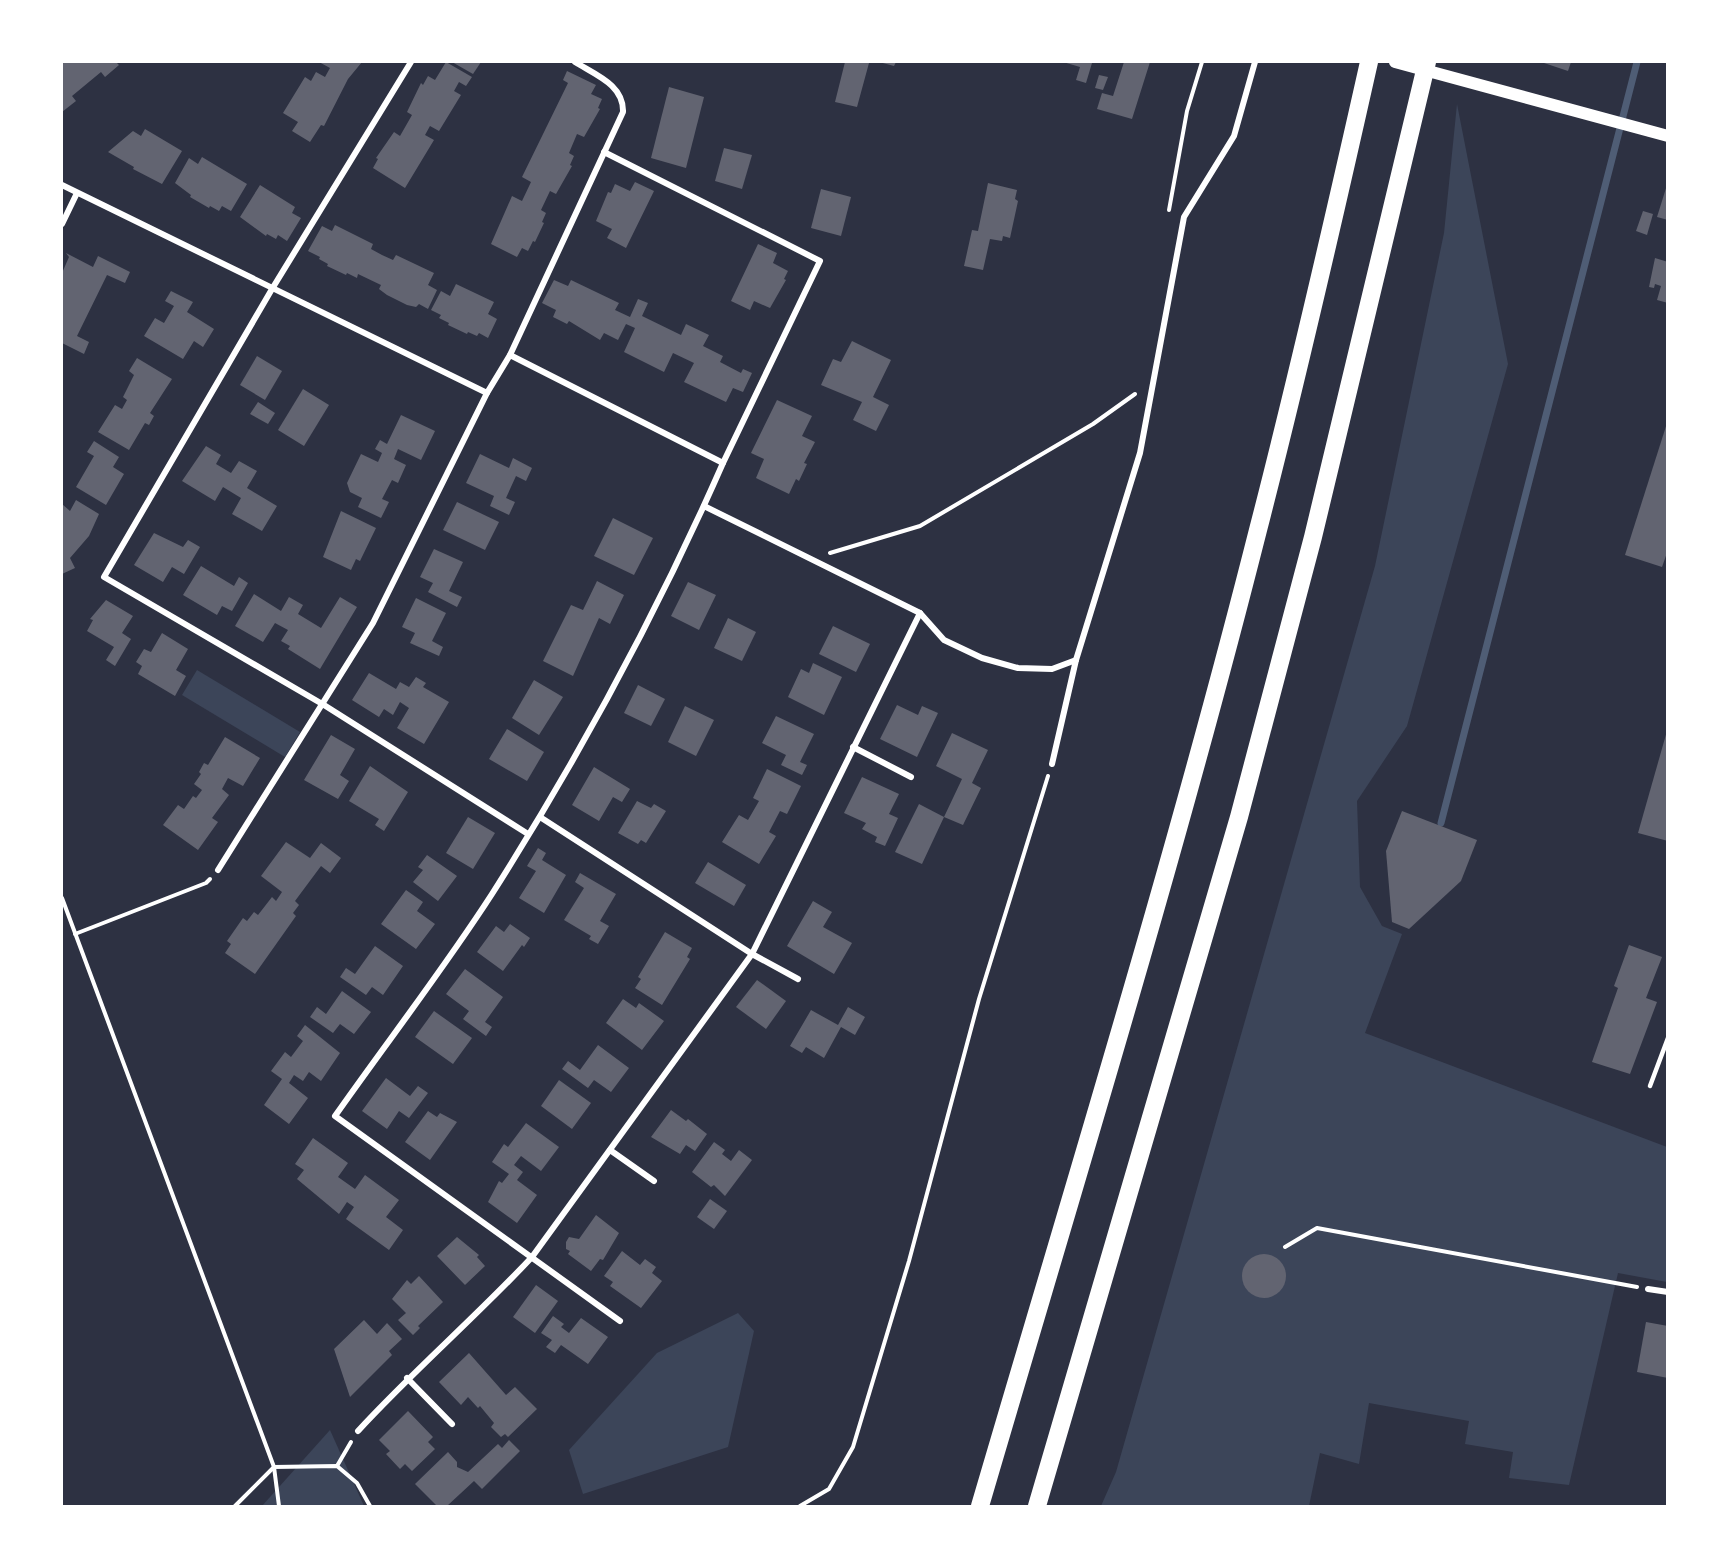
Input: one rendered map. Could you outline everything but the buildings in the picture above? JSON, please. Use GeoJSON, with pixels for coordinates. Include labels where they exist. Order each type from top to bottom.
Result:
{"type":"FeatureCollection","features":[{"type":"Feature","properties":{"kind":"highway"},"geometry":{"type":"LineString","coordinates":[[980,1506],[1199,752],[1258,532],[1369,62]]}},
{"type":"Feature","properties":{"kind":"highway"},"geometry":{"type":"LineString","coordinates":[[1038,1506],[1239,817],[1313,537],[1427,62]]}},
{"type":"Feature","properties":{"kind":"main road"},"geometry":{"type":"LineString","coordinates":[[1395,62],[1668,136]]}},
{"type":"Feature","properties":{"kind":"street"},"geometry":{"type":"LineString","coordinates":[[411,62],[272,289],[104,577],[324,705],[528,834]]}},
{"type":"Feature","properties":{"kind":"street"},"geometry":{"type":"LineString","coordinates":[[218,870],[374,623],[487,393],[510,355],[623,112],[624,99],[615,87],[575,62]]}},
{"type":"Feature","properties":{"kind":"street"},"geometry":{"type":"LineString","coordinates":[[1052,764],[1076,660],[1140,453],[1185,217],[1234,136],[1255,62]]}},
{"type":"Feature","properties":{"kind":"street"},"geometry":{"type":"LineString","coordinates":[[604,152],[820,261],[704,506],[588,734],[491,895],[335,1116],[620,1322]]}},
{"type":"Feature","properties":{"kind":"street"},"geometry":{"type":"LineString","coordinates":[[62,185],[487,393]]}},
{"type":"Feature","properties":{"kind":"street"},"geometry":{"type":"LineString","coordinates":[[62,224],[77,193]]}},
{"type":"Feature","properties":{"kind":"street"},"geometry":{"type":"LineString","coordinates":[[510,355],[723,463]]}},
{"type":"Feature","properties":{"kind":"street"},"geometry":{"type":"LineString","coordinates":[[704,506],[920,613],[944,640],[982,658],[1018,668],[1052,669],[1076,660]]}},
{"type":"Feature","properties":{"kind":"street"},"geometry":{"type":"LineString","coordinates":[[358,1431],[407,1378],[491,1301],[532,1257],[753,954],[920,613]]}},
{"type":"Feature","properties":{"kind":"street"},"geometry":{"type":"LineString","coordinates":[[853,747],[911,777]]}},
{"type":"Feature","properties":{"kind":"street"},"geometry":{"type":"LineString","coordinates":[[540,817],[753,954],[798,980]]}},
{"type":"Feature","properties":{"kind":"street"},"geometry":{"type":"LineString","coordinates":[[610,1150],[654,1181]]}},
{"type":"Feature","properties":{"kind":"street"},"geometry":{"type":"LineString","coordinates":[[1648,1288],[1668,1292]]}},
{"type":"Feature","properties":{"kind":"street"},"geometry":{"type":"LineString","coordinates":[[407,1378],[452,1424]]}},
{"type":"Feature","properties":{"kind":"lane"},"geometry":{"type":"LineString","coordinates":[[1650,1086],[1668,1038]]}},
{"type":"Feature","properties":{"kind":"path"},"geometry":{"type":"LineString","coordinates":[[1167,221],[1187,111],[1202,62]]}},
{"type":"Feature","properties":{"kind":"path"},"geometry":{"type":"LineString","coordinates":[[810,559],[920,526],[1093,424],[1135,396],[1137,384]]}},
{"type":"Feature","properties":{"kind":"path"},"geometry":{"type":"LineString","coordinates":[[800,1506],[829,1489],[853,1447],[909,1261],[979,999],[1052,764]]}},
{"type":"Feature","properties":{"kind":"path"},"geometry":{"type":"LineString","coordinates":[[75,934],[206,883],[218,870]]}},
{"type":"Feature","properties":{"kind":"path"},"geometry":{"type":"LineString","coordinates":[[62,898],[274,1467],[279,1506]]}},
{"type":"Feature","properties":{"kind":"path"},"geometry":{"type":"LineString","coordinates":[[1285,1247],[1317,1228],[1648,1288]]}},
{"type":"Feature","properties":{"kind":"path"},"geometry":{"type":"LineString","coordinates":[[337,1466],[358,1431]]}},
{"type":"Feature","properties":{"kind":"path"},"geometry":{"type":"LineString","coordinates":[[235,1506],[274,1467],[337,1466],[357,1483],[370,1506]]}},
{"type":"Feature","properties":{"kind":"shaded area"},"geometry":{"type":"Polygon","coordinates":[[[1457,104],[1508,364],[1407,726],[1357,801],[1360,887],[1382,926],[1402,934],[1365,1033],[1667,1147],[1667,1282],[1618,1273],[1569,1485],[1509,1478],[1513,1452],[1465,1444],[1469,1421],[1369,1403],[1359,1464],[1320,1453],[1309,1506],[1101,1506],[1116,1472],[1375,566],[1444,233],[1457,104]]]}},
{"type":"Feature","properties":{"kind":"shaded area"},"geometry":{"type":"Polygon","coordinates":[[[197,670],[300,732],[285,757],[182,695],[197,670]]]}},
{"type":"Feature","properties":{"kind":"shaded area"},"geometry":{"type":"Polygon","coordinates":[[[738,1313],[754,1331],[728,1447],[583,1494],[569,1450],[657,1353],[738,1313]]]}},
{"type":"Feature","properties":{"kind":"shaded area"},"geometry":{"type":"Polygon","coordinates":[[[330,1430],[364,1506],[262,1506],[330,1430]]]}},
{"type":"Feature","properties":{"kind":"waterway"},"geometry":{"type":"LineString","coordinates":[[1441,823],[1637,62]]}}]}
